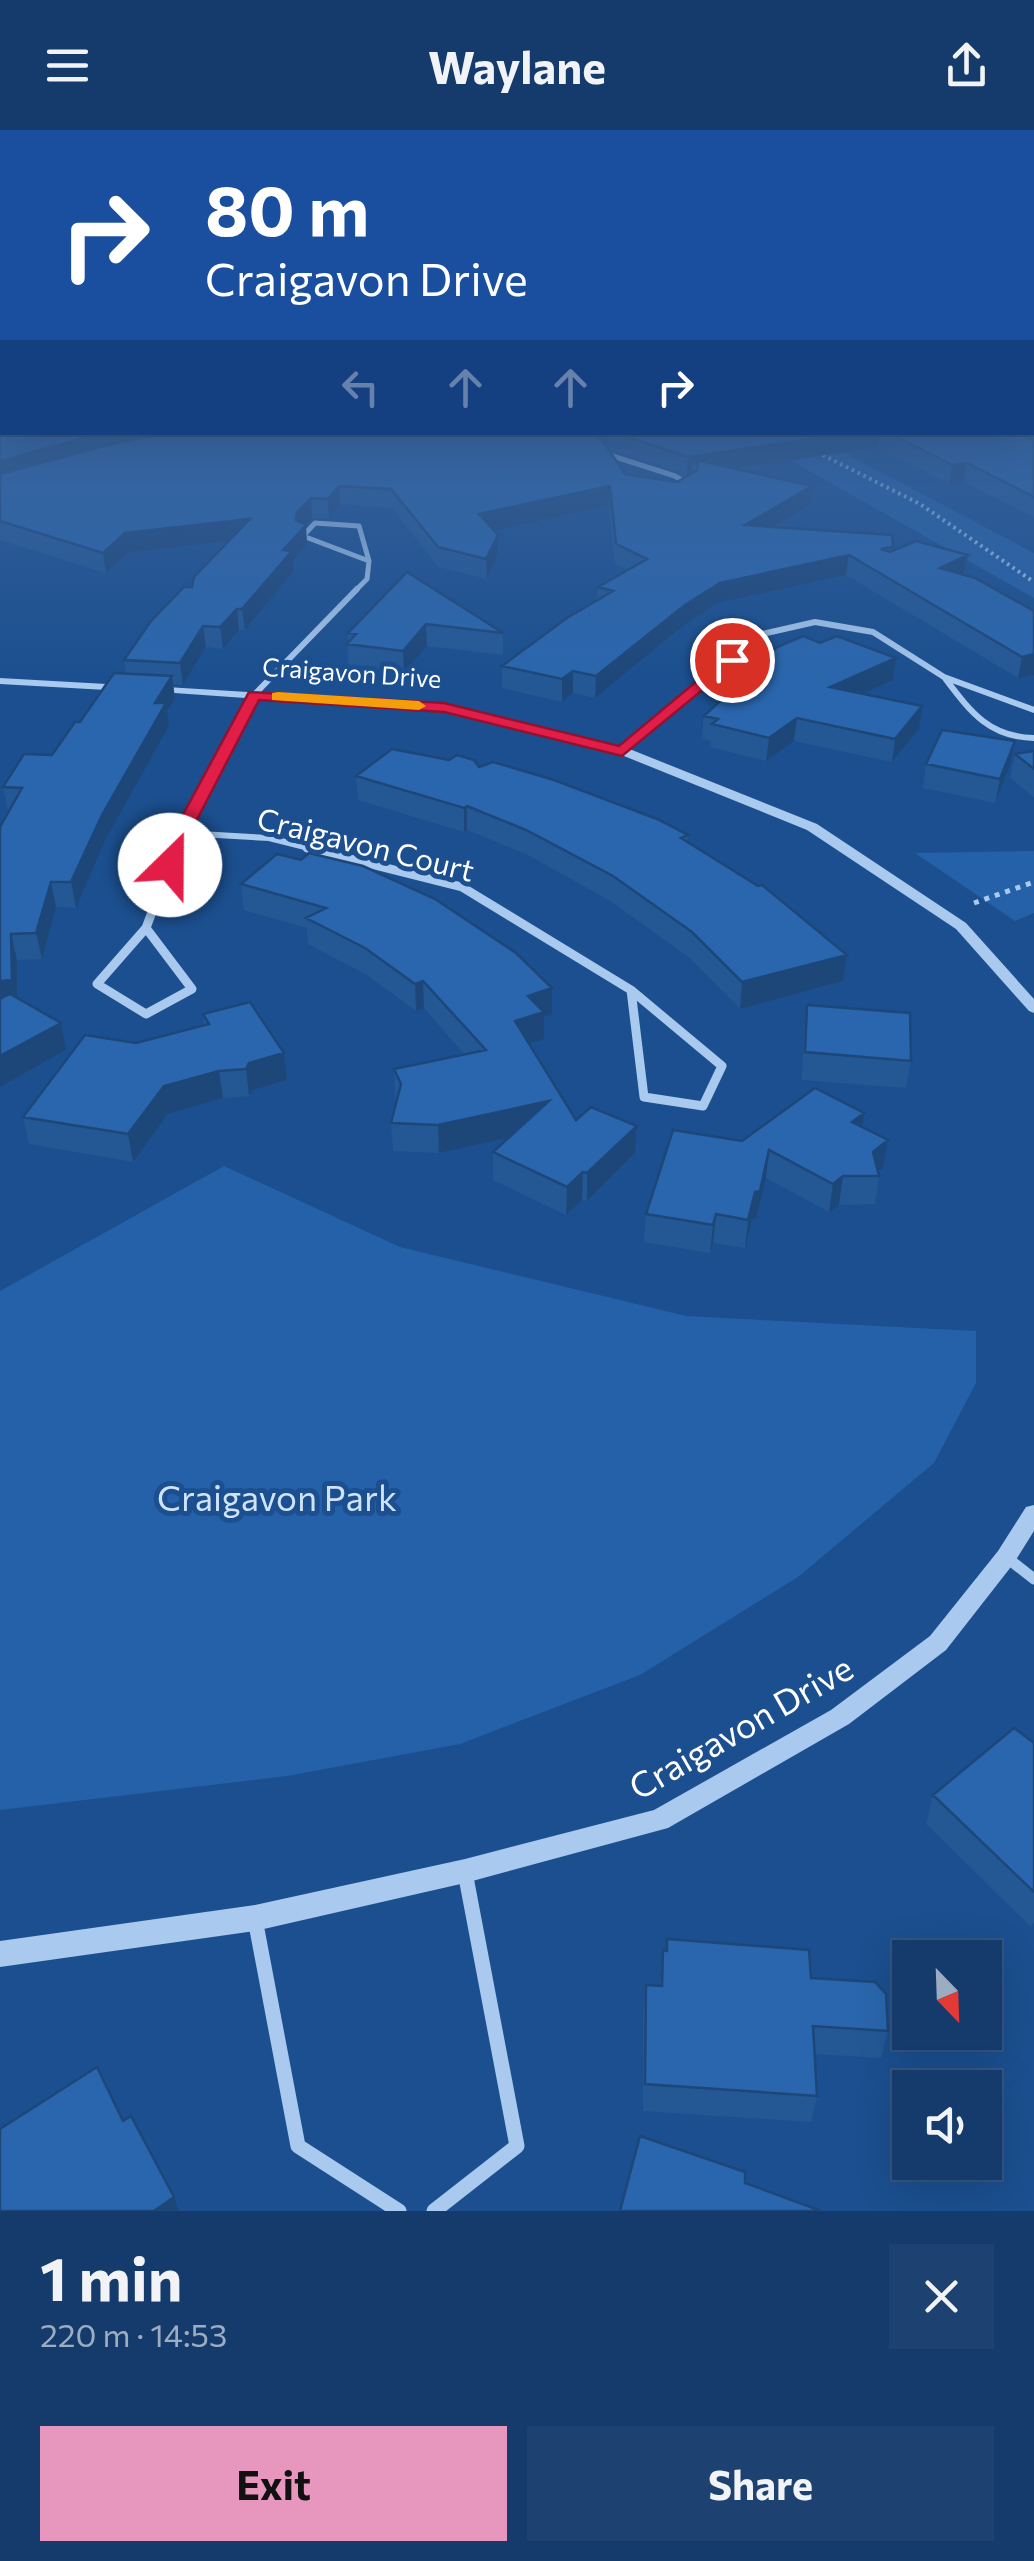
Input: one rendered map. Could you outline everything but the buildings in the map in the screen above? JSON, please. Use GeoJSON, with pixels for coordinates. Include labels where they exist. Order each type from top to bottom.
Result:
{"type":"FeatureCollection","features":[{"type":"Feature","properties":{"kind":"street"},"geometry":{"type":"LineString","coordinates":[[674,495],[685,489]]}},
{"type":"Feature","properties":{"kind":"street"},"geometry":{"type":"LineString","coordinates":[[146,928],[192,989],[146,1014],[97,984],[146,928],[182,833],[254,695],[367,580],[368,561],[360,526],[315,523],[304,536],[368,561]]}},
{"type":"Feature","properties":{"kind":"street"},"geometry":{"type":"LineString","coordinates":[[622,752],[762,634],[815,622],[873,632],[944,677],[1034,710]]}},
{"type":"Feature","properties":{"kind":"street"},"geometry":{"type":"LineString","coordinates":[[944,677],[983,728],[1011,740],[1034,738]]}},
{"type":"Feature","properties":{"kind":"street","name":"Craigavon Drive"},"geometry":{"type":"LineString","coordinates":[[0,682],[444,708],[622,752],[812,826],[961,926],[1034,1008]]}},
{"type":"Feature","properties":{"kind":"street","name":"Craigavon Court"},"geometry":{"type":"LineString","coordinates":[[182,833],[269,838],[462,887],[631,990],[722,1066],[703,1106],[644,1097],[631,990]]}},
{"type":"Feature","properties":{"kind":"street","name":"Craigavon Drive"},"geometry":{"type":"LineString","coordinates":[[0,1954],[255,1918],[465,1871],[660,1820],[840,1718],[938,1643],[1006,1557],[1034,1512]]}},
{"type":"Feature","properties":{"kind":"street"},"geometry":{"type":"LineString","coordinates":[[1006,1557],[1034,1579]]}},
{"type":"Feature","properties":{"kind":"street"},"geometry":{"type":"LineString","coordinates":[[434,2211],[517,2146],[465,1871]]}},
{"type":"Feature","properties":{"kind":"street"},"geometry":{"type":"LineString","coordinates":[[255,1918],[298,2146],[399,2211]]}},
{"type":"Feature","properties":{"kind":"path"},"geometry":{"type":"LineString","coordinates":[[890,489],[920,504],[1034,582]]}},
{"type":"Feature","properties":{"kind":"path"},"geometry":{"type":"LineString","coordinates":[[943,913],[1034,882]]}},
{"type":"Feature","properties":{"kind":"green space"},"geometry":{"type":"Polygon","coordinates":[[[841,489],[913,489],[1034,553],[1034,598],[841,489]]]}},
{"type":"Feature","properties":{"kind":"green space"},"geometry":{"type":"Polygon","coordinates":[[[1034,851],[1034,913],[1015,921],[915,853],[1034,851]]]}},
{"type":"Feature","properties":{"kind":"green space","name":"Craigavon Park"},"geometry":{"type":"Polygon","coordinates":[[[224,1166],[400,1247],[686,1316],[976,1331],[976,1383],[934,1463],[798,1577],[640,1675],[460,1744],[287,1776],[0,1810],[0,1291],[224,1166]]]}},
{"type":"Feature","properties":{"kind":"slow traffic"},"geometry":{"type":"LineString","coordinates":[[278,696],[419,706]]}},
{"type":"Feature","properties":{"kind":"route"},"geometry":{"type":"LineString","coordinates":[[170,865],[182,833],[254,695],[444,708],[622,752],[732,660]]}}]}
